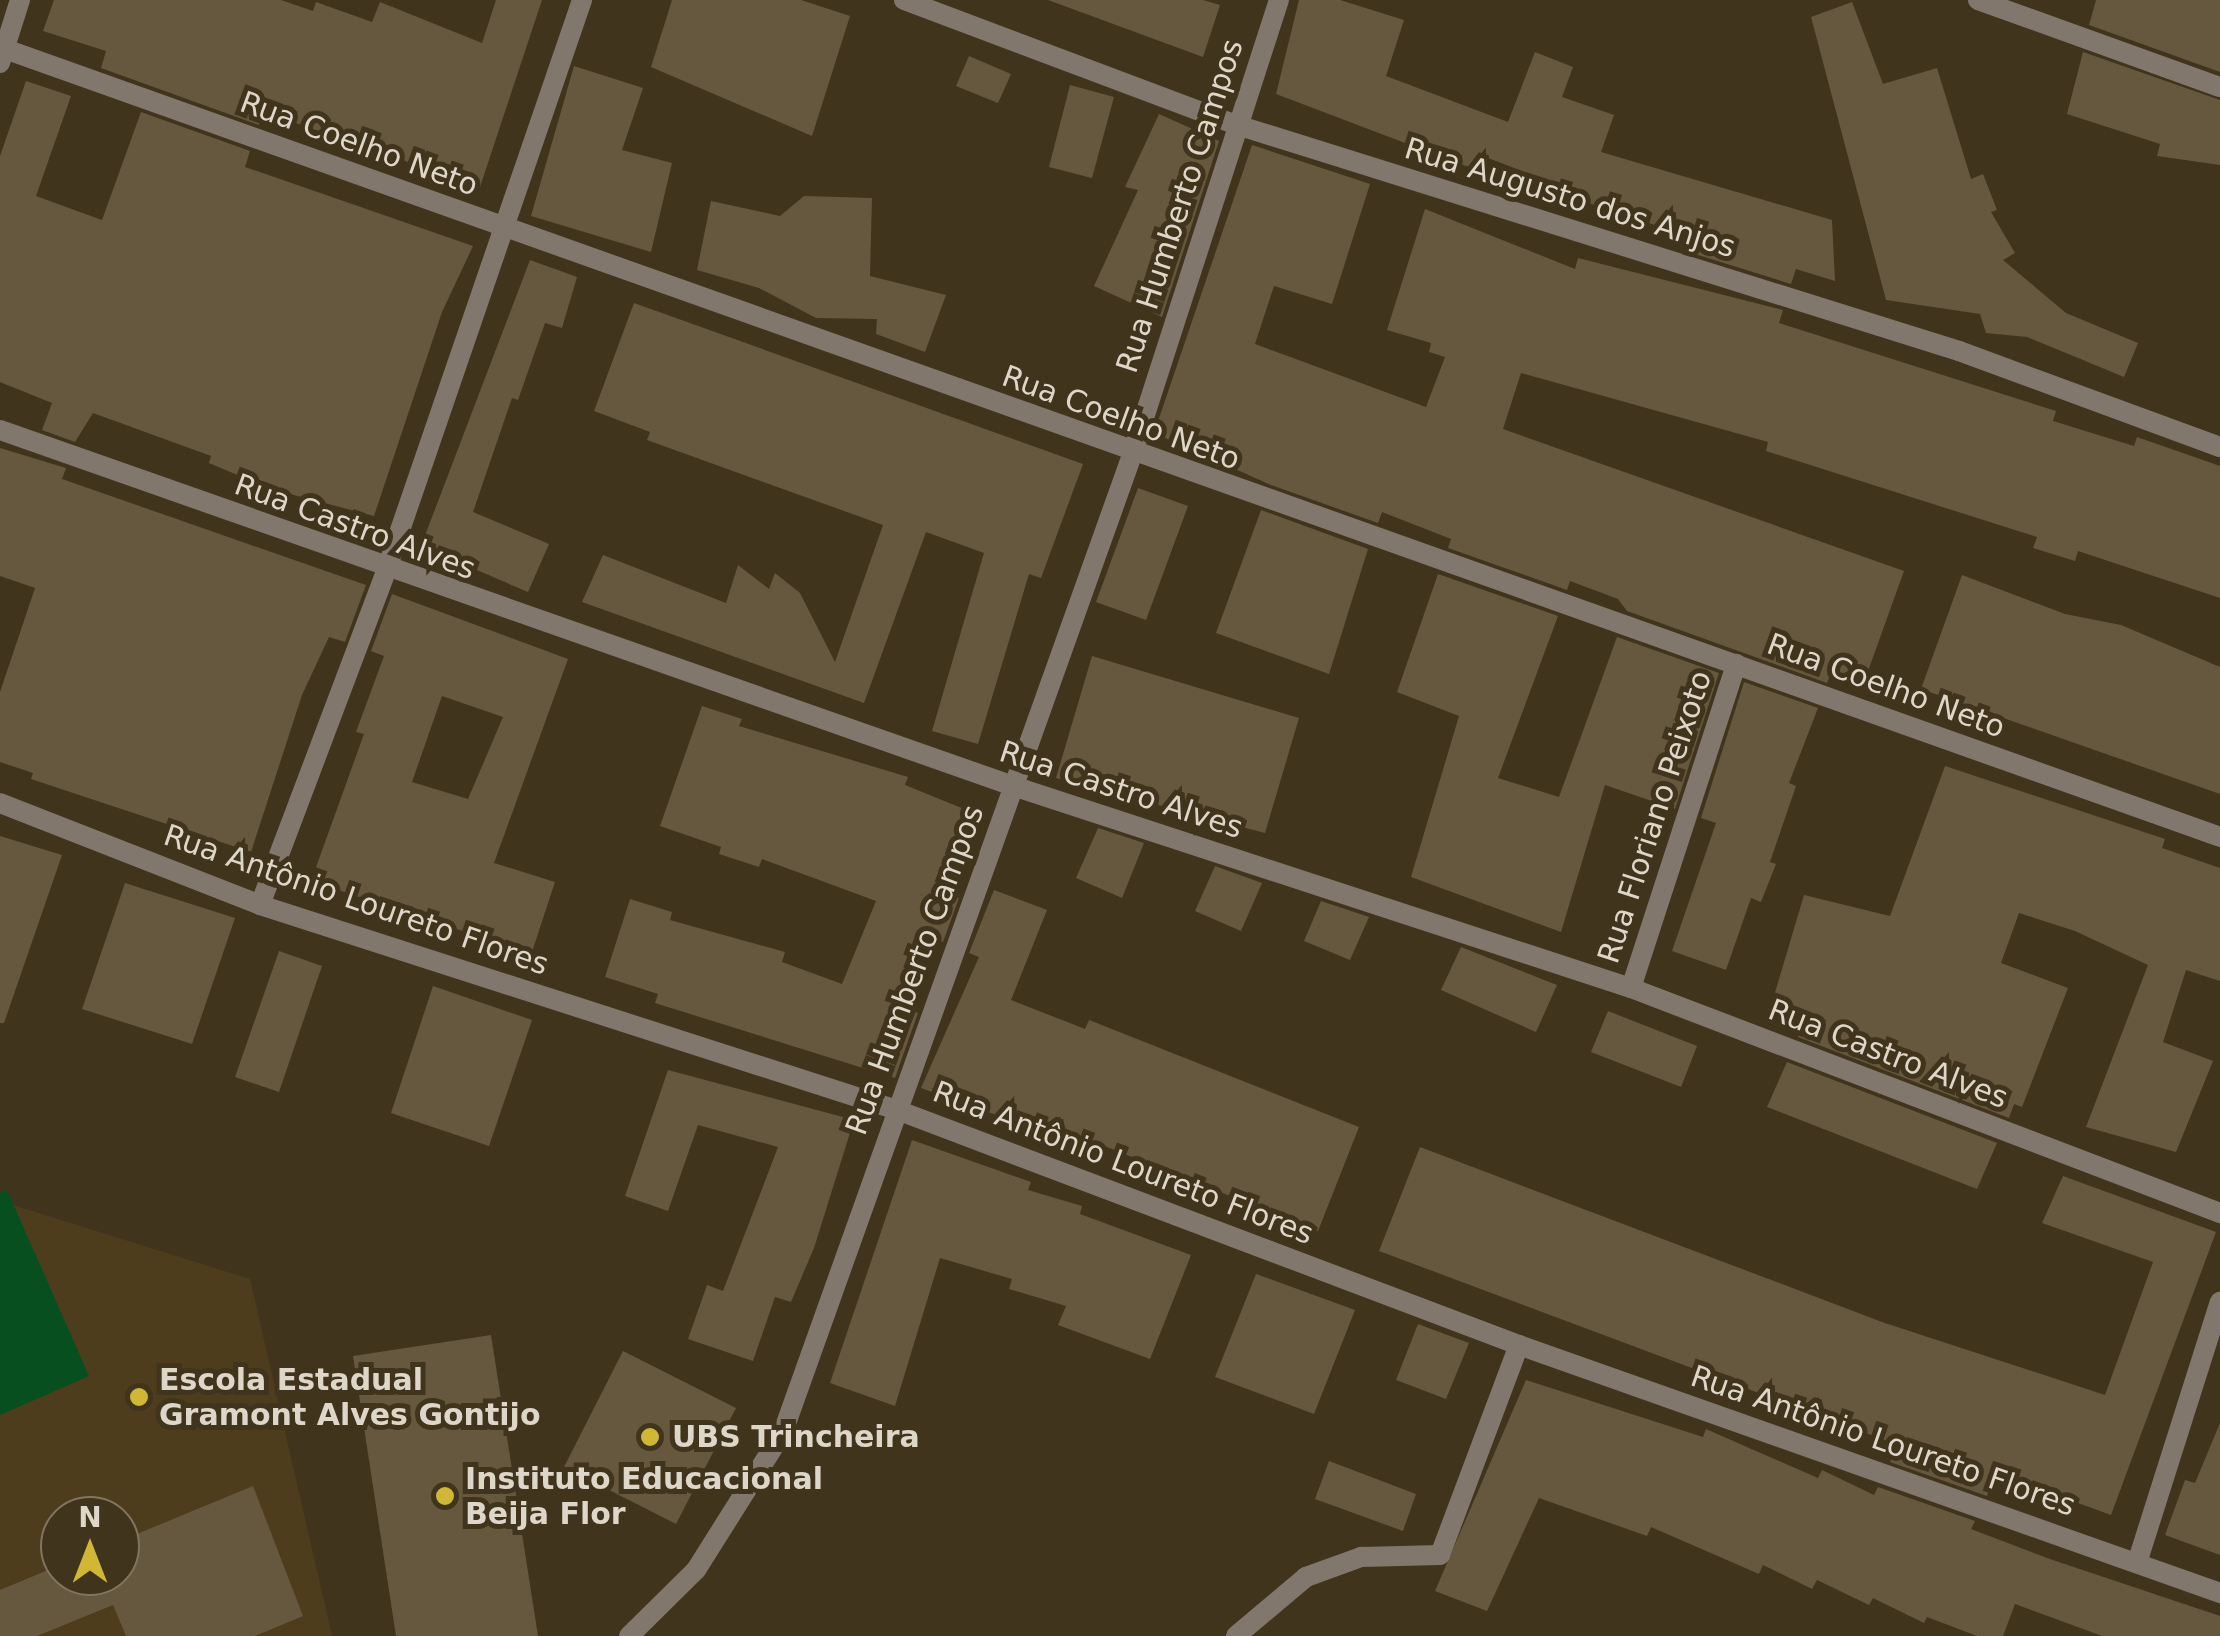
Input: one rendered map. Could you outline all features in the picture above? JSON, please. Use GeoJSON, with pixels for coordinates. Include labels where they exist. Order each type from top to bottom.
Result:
{"type":"FeatureCollection","features":[{"type":"Feature","properties":{"kind":"street"},"geometry":{"type":"LineString","coordinates":[[2,56],[20,0]]}},
{"type":"Feature","properties":{"kind":"street"},"geometry":{"type":"LineString","coordinates":[[260,905],[386,572],[582,0]]}},
{"type":"Feature","properties":{"kind":"street","name":"Rua Augusto dos Anjos"},"geometry":{"type":"LineString","coordinates":[[904,0],[1236,125],[1959,351],[2220,447]]}},
{"type":"Feature","properties":{"kind":"street","name":"Rua Humberto Campos"},"geometry":{"type":"LineString","coordinates":[[630,1636],[696,1570],[783,1432],[1132,455],[1279,0]]}},
{"type":"Feature","properties":{"kind":"street"},"geometry":{"type":"LineString","coordinates":[[1978,0],[2220,87]]}},
{"type":"Feature","properties":{"kind":"street","name":"Rua Coelho Neto"},"geometry":{"type":"LineString","coordinates":[[2,56],[502,227],[1132,455],[1736,664],[2220,838]]}},
{"type":"Feature","properties":{"kind":"street","name":"Rua Castro Alves"},"geometry":{"type":"LineString","coordinates":[[0,430],[386,572],[1013,786],[1632,988],[2220,1212]]}},
{"type":"Feature","properties":{"kind":"street","name":"Rua Floriano Peixoto"},"geometry":{"type":"LineString","coordinates":[[1632,988],[1736,664]]}},
{"type":"Feature","properties":{"kind":"street","name":"Rua Antônio Loureto Flores"},"geometry":{"type":"LineString","coordinates":[[0,802],[260,905],[897,1110],[1519,1344],[2220,1592]]}},
{"type":"Feature","properties":{"kind":"street"},"geometry":{"type":"LineString","coordinates":[[2136,1563],[2220,1302]]}},
{"type":"Feature","properties":{"kind":"street"},"geometry":{"type":"LineString","coordinates":[[1236,1636],[1306,1576],[1361,1557],[1440,1554],[1519,1344]]}},
{"type":"Feature","properties":{"kind":"shaded area","name":"Escola Estadual Gramont Alves Gontijo"},"geometry":{"type":"Polygon","coordinates":[[[0,1201],[250,1279],[332,1636],[0,1636],[0,1201]]]}},
{"type":"Feature","properties":{"kind":"green space"},"geometry":{"type":"Polygon","coordinates":[[[7,1190],[89,1376],[0,1415],[0,1193],[7,1190]]]}},
{"type":"Feature","properties":{"kind":"building"},"geometry":{"type":"Polygon","coordinates":[[[54,0],[281,0],[313,11],[316,2],[372,22],[380,2],[482,43],[496,0],[542,0],[480,187],[264,112],[259,125],[101,68],[106,51],[43,31],[54,0]]]}},
{"type":"Feature","properties":{"kind":"building"},"geometry":{"type":"Polygon","coordinates":[[[672,0],[801,0],[850,16],[812,136],[651,67],[672,0]]]}},
{"type":"Feature","properties":{"kind":"building"},"geometry":{"type":"Polygon","coordinates":[[[1048,0],[1203,0],[1220,5],[1203,57],[1048,0]]]}},
{"type":"Feature","properties":{"kind":"building"},"geometry":{"type":"Polygon","coordinates":[[[1299,0],[1340,0],[1404,20],[1386,76],[1508,122],[1535,52],[1573,67],[1562,97],[1614,115],[1601,152],[1832,220],[1835,281],[1796,269],[1791,284],[1695,254],[1700,240],[1543,188],[1546,180],[1488,158],[1483,171],[1463,165],[1276,94],[1299,0]]]}},
{"type":"Feature","properties":{"kind":"building"},"geometry":{"type":"Polygon","coordinates":[[[2096,0],[2220,0],[2220,72],[2089,25],[2096,0]]]}},
{"type":"Feature","properties":{"kind":"building"},"geometry":{"type":"Polygon","coordinates":[[[1852,2],[1883,84],[1937,68],[1971,179],[1983,174],[1997,210],[1991,212],[2015,253],[2003,260],[2066,313],[2138,343],[2124,377],[2027,337],[1986,333],[1980,314],[1886,300],[1811,17],[1852,2]]]}},
{"type":"Feature","properties":{"kind":"building"},"geometry":{"type":"Polygon","coordinates":[[[2083,52],[2220,100],[2220,165],[2157,156],[2160,144],[2067,114],[2083,52]]]}},
{"type":"Feature","properties":{"kind":"building"},"geometry":{"type":"Polygon","coordinates":[[[969,56],[1011,74],[998,103],[956,86],[969,56]]]}},
{"type":"Feature","properties":{"kind":"building"},"geometry":{"type":"Polygon","coordinates":[[[574,66],[643,88],[622,150],[672,163],[651,252],[531,216],[574,66]]]}},
{"type":"Feature","properties":{"kind":"building"},"geometry":{"type":"Polygon","coordinates":[[[26,81],[71,96],[36,196],[102,220],[141,112],[250,151],[245,167],[473,246],[442,312],[374,516],[271,489],[209,463],[211,456],[93,413],[75,442],[42,430],[52,403],[0,382],[0,156],[26,81]]]}},
{"type":"Feature","properties":{"kind":"building"},"geometry":{"type":"Polygon","coordinates":[[[1070,85],[1114,97],[1092,178],[1049,167],[1070,85]]]}},
{"type":"Feature","properties":{"kind":"building"},"geometry":{"type":"Polygon","coordinates":[[[1159,114],[1219,141],[1162,317],[1094,286],[1138,190],[1125,187],[1159,114]]]}},
{"type":"Feature","properties":{"kind":"building"},"geometry":{"type":"Polygon","coordinates":[[[1252,145],[1370,184],[1332,304],[1274,286],[1255,344],[1426,407],[1445,357],[1429,352],[1431,343],[1387,330],[1425,209],[1575,269],[1578,258],[1783,310],[1779,323],[2056,411],[2053,421],[2134,446],[2137,437],[2220,466],[2220,598],[2078,551],[2075,561],[2033,548],[2037,537],[1766,451],[1768,442],[1521,373],[1503,429],[1904,571],[1863,685],[1831,673],[1827,683],[1627,611],[1618,599],[1570,581],[1567,590],[1448,548],[1451,539],[1382,512],[1378,523],[1271,485],[1154,433],[1252,145]]]}},
{"type":"Feature","properties":{"kind":"building"},"geometry":{"type":"Polygon","coordinates":[[[804,196],[872,198],[870,276],[946,295],[925,352],[876,334],[877,319],[816,318],[759,288],[697,270],[711,201],[780,216],[804,196]]]}},
{"type":"Feature","properties":{"kind":"building"},"geometry":{"type":"Polygon","coordinates":[[[530,260],[577,277],[562,328],[545,323],[518,400],[512,398],[473,512],[549,544],[528,592],[421,546],[530,260]]]}},
{"type":"Feature","properties":{"kind":"building"},"geometry":{"type":"Polygon","coordinates":[[[634,303],[1083,464],[1041,578],[1029,574],[978,744],[932,731],[984,553],[926,532],[864,703],[582,602],[603,555],[726,603],[738,565],[769,589],[775,573],[800,593],[835,662],[883,525],[647,440],[650,432],[594,411],[634,303]]]}},
{"type":"Feature","properties":{"kind":"building"},"geometry":{"type":"Polygon","coordinates":[[[0,448],[66,468],[62,479],[366,585],[345,642],[329,637],[302,695],[251,852],[31,779],[33,773],[0,762],[0,692],[35,588],[0,576],[0,448]]]}},
{"type":"Feature","properties":{"kind":"building"},"geometry":{"type":"Polygon","coordinates":[[[1138,488],[1188,506],[1146,620],[1096,602],[1138,488]]]}},
{"type":"Feature","properties":{"kind":"building"},"geometry":{"type":"Polygon","coordinates":[[[1261,510],[1368,549],[1329,674],[1216,633],[1261,510]]]}},
{"type":"Feature","properties":{"kind":"building"},"geometry":{"type":"Polygon","coordinates":[[[1438,574],[1558,616],[1498,778],[1559,797],[1617,637],[1719,673],[1675,809],[1605,785],[1561,932],[1411,877],[1459,716],[1397,692],[1438,574]]]}},
{"type":"Feature","properties":{"kind":"building"},"geometry":{"type":"Polygon","coordinates":[[[1962,575],[2065,614],[2121,625],[2220,667],[2220,794],[1921,689],[1962,575]]]}},
{"type":"Feature","properties":{"kind":"building"},"geometry":{"type":"Polygon","coordinates":[[[392,594],[568,659],[494,863],[555,882],[529,961],[488,948],[490,940],[311,881],[364,734],[356,732],[384,656],[371,651],[392,594]],[[442,696],[412,782],[468,799],[503,717],[442,696]]]}},
{"type":"Feature","properties":{"kind":"building"},"geometry":{"type":"Polygon","coordinates":[[[1092,656],[1299,718],[1265,833],[1056,778],[1092,656]]]}},
{"type":"Feature","properties":{"kind":"building"},"geometry":{"type":"Polygon","coordinates":[[[1744,682],[1818,708],[1789,783],[1796,786],[1770,862],[1776,864],[1761,902],[1751,898],[1726,970],[1672,951],[1716,823],[1701,818],[1744,682]]]}},
{"type":"Feature","properties":{"kind":"building"},"geometry":{"type":"Polygon","coordinates":[[[702,706],[742,719],[739,726],[908,777],[905,785],[969,811],[937,890],[959,898],[943,942],[923,935],[895,1004],[918,1013],[895,1078],[655,1003],[658,994],[605,977],[630,899],[672,912],[670,920],[785,952],[782,962],[842,984],[876,901],[762,859],[759,867],[719,854],[721,847],[660,826],[702,706]]]}},
{"type":"Feature","properties":{"kind":"building"},"geometry":{"type":"Polygon","coordinates":[[[1945,766],[2165,839],[2162,848],[2220,868],[2220,981],[2186,970],[2163,1042],[2213,1061],[2176,1152],[2086,1127],[2148,965],[2075,931],[2019,913],[2001,963],[2068,988],[2022,1107],[2014,1104],[2009,1118],[1798,1037],[1803,1026],[1768,1016],[1804,895],[1890,916],[1945,766]]]}},
{"type":"Feature","properties":{"kind":"building"},"geometry":{"type":"Polygon","coordinates":[[[1098,828],[1144,843],[1122,898],[1076,878],[1098,828]]]}},
{"type":"Feature","properties":{"kind":"building"},"geometry":{"type":"Polygon","coordinates":[[[0,836],[62,855],[4,1023],[0,1023],[0,836]]]}},
{"type":"Feature","properties":{"kind":"building"},"geometry":{"type":"Polygon","coordinates":[[[1215,866],[1262,883],[1241,931],[1195,911],[1215,866]]]}},
{"type":"Feature","properties":{"kind":"building"},"geometry":{"type":"Polygon","coordinates":[[[125,883],[235,918],[192,1044],[82,1009],[125,883]]]}},
{"type":"Feature","properties":{"kind":"building"},"geometry":{"type":"Polygon","coordinates":[[[994,890],[1047,910],[1011,1000],[1085,1029],[1089,1020],[1359,1127],[1318,1231],[1034,1118],[1030,1127],[921,1088],[979,957],[969,953],[994,890]]]}},
{"type":"Feature","properties":{"kind":"building"},"geometry":{"type":"Polygon","coordinates":[[[1321,901],[1369,917],[1350,960],[1304,941],[1321,901]]]}},
{"type":"Feature","properties":{"kind":"building"},"geometry":{"type":"Polygon","coordinates":[[[1461,947],[1557,985],[1536,1032],[1441,990],[1461,947]]]}},
{"type":"Feature","properties":{"kind":"building"},"geometry":{"type":"Polygon","coordinates":[[[279,951],[322,966],[279,1092],[235,1077],[279,951]]]}},
{"type":"Feature","properties":{"kind":"building"},"geometry":{"type":"Polygon","coordinates":[[[433,986],[532,1020],[489,1146],[391,1113],[433,986]]]}},
{"type":"Feature","properties":{"kind":"building"},"geometry":{"type":"Polygon","coordinates":[[[1608,1011],[1697,1046],[1681,1087],[1591,1052],[1608,1011]]]}},
{"type":"Feature","properties":{"kind":"building"},"geometry":{"type":"Polygon","coordinates":[[[1787,1062],[1997,1143],[1977,1189],[1767,1107],[1787,1062]]]}},
{"type":"Feature","properties":{"kind":"building"},"geometry":{"type":"Polygon","coordinates":[[[668,1070],[854,1120],[814,1248],[791,1302],[775,1297],[753,1361],[688,1339],[707,1285],[723,1291],[778,1147],[698,1125],[668,1211],[625,1196],[668,1070]]]}},
{"type":"Feature","properties":{"kind":"building"},"geometry":{"type":"Polygon","coordinates":[[[912,1140],[1031,1182],[1028,1190],[1082,1206],[1080,1214],[1191,1255],[1150,1359],[1058,1325],[1066,1306],[1009,1289],[1012,1279],[940,1258],[895,1406],[830,1383],[912,1140]]]}},
{"type":"Feature","properties":{"kind":"building"},"geometry":{"type":"Polygon","coordinates":[[[1420,1147],[1882,1322],[2105,1395],[2153,1262],[2042,1223],[2063,1176],[2216,1232],[2111,1515],[1996,1473],[1987,1496],[1890,1462],[1898,1445],[1379,1251],[1420,1147]]]}},
{"type":"Feature","properties":{"kind":"building"},"geometry":{"type":"Polygon","coordinates":[[[1256,1274],[1355,1310],[1314,1414],[1215,1377],[1256,1274]]]}},
{"type":"Feature","properties":{"kind":"building"},"geometry":{"type":"Polygon","coordinates":[[[1418,1324],[1469,1343],[1446,1399],[1396,1380],[1418,1324]]]}},
{"type":"Feature","properties":{"kind":"building","name":"Instituto Educacional Beija Flor"},"geometry":{"type":"Polygon","coordinates":[[[491,1335],[538,1636],[396,1636],[353,1356],[491,1335]]]}},
{"type":"Feature","properties":{"kind":"building","name":"UBS Trincheira"},"geometry":{"type":"Polygon","coordinates":[[[623,1351],[736,1408],[676,1524],[564,1467],[623,1351]]]}},
{"type":"Feature","properties":{"kind":"building"},"geometry":{"type":"Polygon","coordinates":[[[1526,1380],[1703,1437],[1706,1429],[1818,1478],[1822,1470],[1874,1495],[1878,1487],[1975,1521],[1971,1529],[2220,1616],[2220,1636],[2102,1636],[2015,1604],[2003,1636],[1977,1636],[1927,1617],[1924,1623],[1873,1598],[1869,1605],[1817,1580],[1812,1589],[1763,1565],[1759,1574],[1651,1527],[1647,1536],[1539,1498],[1487,1611],[1435,1591],[1526,1380]]]}},
{"type":"Feature","properties":{"kind":"building"},"geometry":{"type":"Polygon","coordinates":[[[2220,1423],[2220,1555],[2165,1535],[2185,1480],[2195,1483],[2220,1423]]]}},
{"type":"Feature","properties":{"kind":"building"},"geometry":{"type":"Polygon","coordinates":[[[1329,1461],[1416,1494],[1403,1531],[1315,1499],[1329,1461]]]}},
{"type":"Feature","properties":{"kind":"building"},"geometry":{"type":"Polygon","coordinates":[[[253,1486],[303,1616],[255,1636],[126,1636],[113,1605],[37,1636],[0,1636],[0,1590],[40,1573],[40,1596],[140,1596],[140,1533],[253,1486]]]}},
{"type":"Feature","properties":{"kind":"place","name":"Escola Estadual Gramont Alves Gontijo"},"geometry":{"type":"Point","coordinates":[139,1397]}},
{"type":"Feature","properties":{"kind":"place","name":"UBS Trincheira"},"geometry":{"type":"Point","coordinates":[650,1437]}},
{"type":"Feature","properties":{"kind":"place","name":"Instituto Educacional Beija Flor"},"geometry":{"type":"Point","coordinates":[445,1496]}}]}
